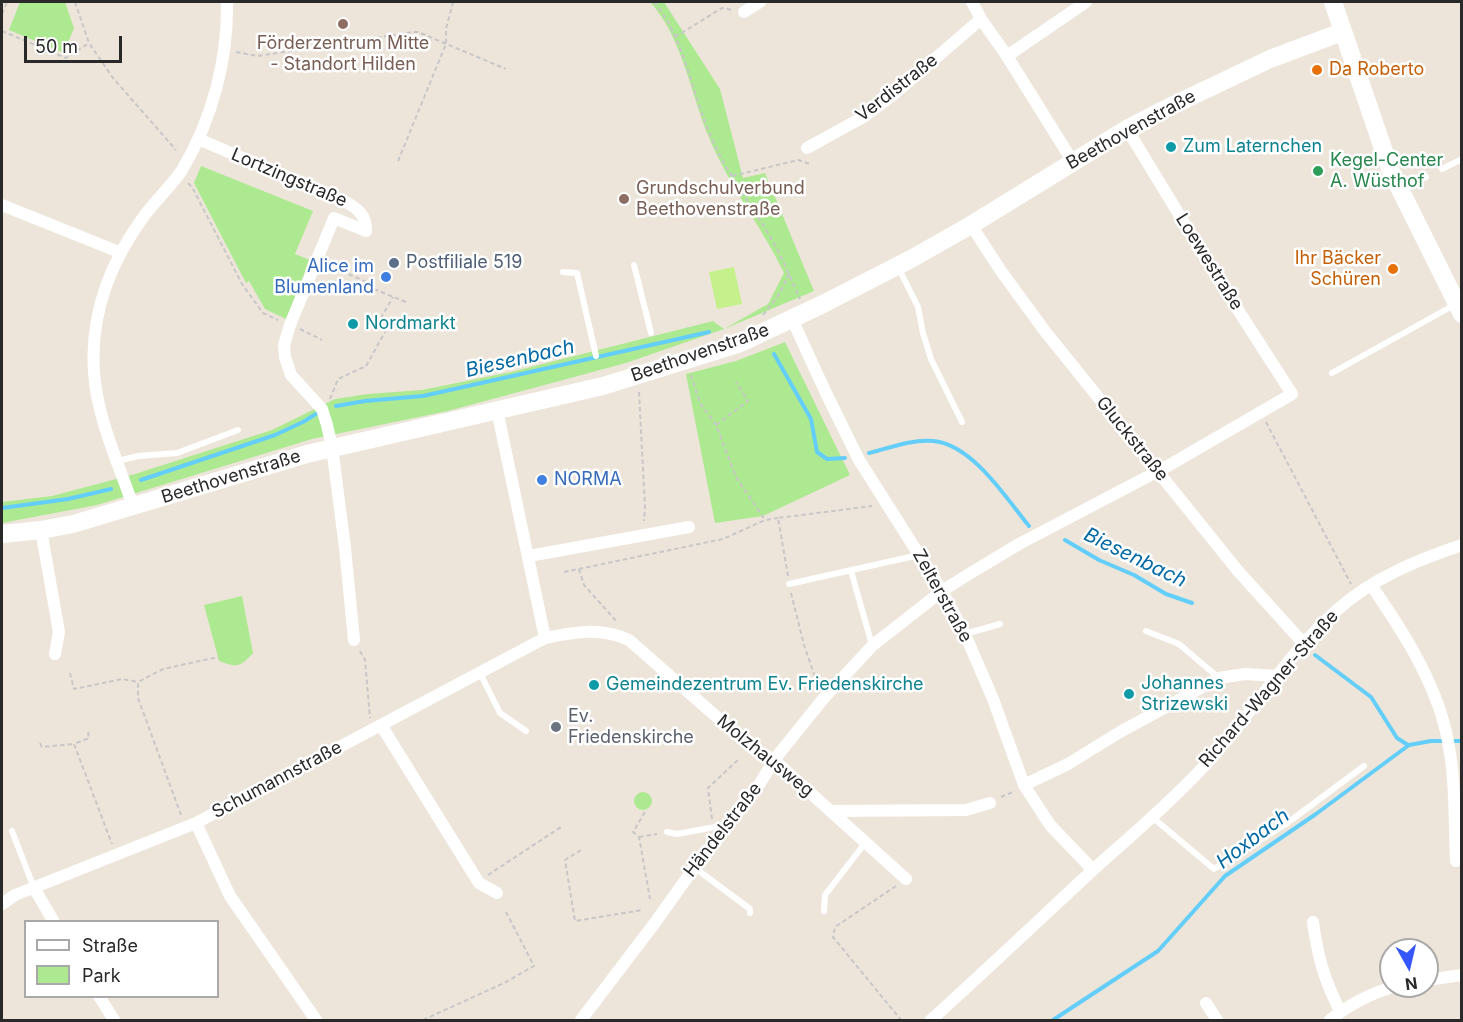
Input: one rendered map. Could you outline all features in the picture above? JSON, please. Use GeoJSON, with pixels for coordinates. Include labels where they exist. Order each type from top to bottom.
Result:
{"type":"FeatureCollection","features":[{"type":"Feature","properties":{"kind":"street"},"geometry":{"type":"LineString","coordinates":[[133,506],[97,399],[93,350],[95,328],[100,304],[119,252],[145,215],[179,175],[198,139],[215,92],[226,49],[227,2]]}},
{"type":"Feature","properties":{"kind":"street"},"geometry":{"type":"LineString","coordinates":[[744,12],[760,2]]}},
{"type":"Feature","properties":{"kind":"street"},"geometry":{"type":"LineString","coordinates":[[972,2],[1073,162]]}},
{"type":"Feature","properties":{"kind":"street"},"geometry":{"type":"LineString","coordinates":[[1007,56],[1086,2]]}},
{"type":"Feature","properties":{"kind":"street"},"geometry":{"type":"LineString","coordinates":[[1333,2],[1390,169],[1460,306]]}},
{"type":"Feature","properties":{"kind":"street","name":"Verdistraße"},"geometry":{"type":"LineString","coordinates":[[807,148],[865,116],[893,95],[981,19]]}},
{"type":"Feature","properties":{"kind":"street","name":"Beethovenstraße"},"geometry":{"type":"LineString","coordinates":[[2,534],[41,530],[82,522],[224,477],[332,447],[603,386],[738,344],[897,266],[971,225],[1127,129],[1229,77],[1342,32]]}},
{"type":"Feature","properties":{"kind":"street","name":"Loewestraße"},"geometry":{"type":"LineString","coordinates":[[1127,129],[1222,285],[1292,394]]}},
{"type":"Feature","properties":{"kind":"street","name":"Lortzingstraße"},"geometry":{"type":"LineString","coordinates":[[198,139],[342,200],[365,218],[366,231],[334,219],[284,345],[286,365],[297,382],[322,408],[332,447],[354,640]]}},
{"type":"Feature","properties":{"kind":"street"},"geometry":{"type":"LineString","coordinates":[[2,205],[119,252]]}},
{"type":"Feature","properties":{"kind":"street","name":"Gluckstraße"},"geometry":{"type":"LineString","coordinates":[[971,225],[1044,330],[1238,571],[1305,645]]}},
{"type":"Feature","properties":{"kind":"street","name":"Zelterstraße"},"geometry":{"type":"LineString","coordinates":[[792,319],[859,460],[942,591],[965,634],[993,699],[1024,786],[1050,825],[1094,870]]}},
{"type":"Feature","properties":{"kind":"street","name":"Händelstraße"},"geometry":{"type":"LineString","coordinates":[[581,1020],[759,785],[774,760],[823,699],[873,645],[942,591],[1019,544],[1158,471],[1292,394]]}},
{"type":"Feature","properties":{"kind":"street"},"geometry":{"type":"LineString","coordinates":[[497,410],[545,638]]}},
{"type":"Feature","properties":{"kind":"street"},"geometry":{"type":"LineString","coordinates":[[529,556],[689,527]]}},
{"type":"Feature","properties":{"kind":"street"},"geometry":{"type":"LineString","coordinates":[[41,530],[59,632],[55,654]]}},
{"type":"Feature","properties":{"kind":"street","name":"Richard-Wagner-Straße"},"geometry":{"type":"LineString","coordinates":[[932,1020],[1208,762],[1336,611],[1371,585],[1416,560],[1461,545]]}},
{"type":"Feature","properties":{"kind":"street"},"geometry":{"type":"LineString","coordinates":[[1371,585],[1415,654],[1432,690],[1446,731],[1454,793],[1456,861]]}},
{"type":"Feature","properties":{"kind":"street","name":"Molzhausweg"},"geometry":{"type":"LineString","coordinates":[[545,638],[580,631],[600,631],[629,640],[751,747],[774,760],[906,879]]}},
{"type":"Feature","properties":{"kind":"street","name":"Schumannstraße"},"geometry":{"type":"LineString","coordinates":[[2,903],[15,895],[196,823],[375,724],[480,673],[545,638]]}},
{"type":"Feature","properties":{"kind":"street"},"geometry":{"type":"LineString","coordinates":[[1024,786],[1068,764],[1120,732],[1219,678],[1245,674],[1279,676]]}},
{"type":"Feature","properties":{"kind":"street"},"geometry":{"type":"LineString","coordinates":[[375,724],[479,883],[497,893]]}},
{"type":"Feature","properties":{"kind":"street","name":"Molzhausweg"},"geometry":{"type":"LineString","coordinates":[[830,811],[966,810],[990,803]]}},
{"type":"Feature","properties":{"kind":"street"},"geometry":{"type":"LineString","coordinates":[[196,823],[230,896],[316,1020]]}},
{"type":"Feature","properties":{"kind":"street"},"geometry":{"type":"LineString","coordinates":[[34,888],[53,920]]}},
{"type":"Feature","properties":{"kind":"street"},"geometry":{"type":"LineString","coordinates":[[1313,922],[1325,980],[1340,1011]]}},
{"type":"Feature","properties":{"kind":"street"},"geometry":{"type":"LineString","coordinates":[[1439,978],[1461,975]]}},
{"type":"Feature","properties":{"kind":"street"},"geometry":{"type":"LineString","coordinates":[[1330,1020],[1340,1011],[1379,992]]}},
{"type":"Feature","properties":{"kind":"street"},"geometry":{"type":"LineString","coordinates":[[100,998],[114,1020]]}},
{"type":"Feature","properties":{"kind":"street"},"geometry":{"type":"LineString","coordinates":[[1206,1003],[1217,1020]]}},
{"type":"Feature","properties":{"kind":"lane"},"geometry":{"type":"LineString","coordinates":[[1442,169],[1461,159]]}},
{"type":"Feature","properties":{"kind":"lane"},"geometry":{"type":"LineString","coordinates":[[1401,190],[1426,177]]}},
{"type":"Feature","properties":{"kind":"lane"},"geometry":{"type":"LineString","coordinates":[[634,265],[651,333]]}},
{"type":"Feature","properties":{"kind":"lane"},"geometry":{"type":"LineString","coordinates":[[897,266],[918,307],[931,359],[962,422]]}},
{"type":"Feature","properties":{"kind":"lane"},"geometry":{"type":"LineString","coordinates":[[563,272],[577,273],[596,356]]}},
{"type":"Feature","properties":{"kind":"lane"},"geometry":{"type":"LineString","coordinates":[[1332,373],[1460,306]]}},
{"type":"Feature","properties":{"kind":"lane"},"geometry":{"type":"LineString","coordinates":[[118,461],[138,456],[177,453],[238,430]]}},
{"type":"Feature","properties":{"kind":"lane"},"geometry":{"type":"LineString","coordinates":[[789,584],[920,555]]}},
{"type":"Feature","properties":{"kind":"lane"},"geometry":{"type":"LineString","coordinates":[[851,571],[873,645]]}},
{"type":"Feature","properties":{"kind":"lane"},"geometry":{"type":"LineString","coordinates":[[965,634],[1000,624]]}},
{"type":"Feature","properties":{"kind":"lane"},"geometry":{"type":"LineString","coordinates":[[1146,631],[1179,644],[1219,678]]}},
{"type":"Feature","properties":{"kind":"lane"},"geometry":{"type":"LineString","coordinates":[[480,673],[500,713],[526,731]]}},
{"type":"Feature","properties":{"kind":"lane"},"geometry":{"type":"LineString","coordinates":[[1151,817],[1214,869],[1286,824],[1364,766]]}},
{"type":"Feature","properties":{"kind":"lane"},"geometry":{"type":"LineString","coordinates":[[666,832],[677,834],[729,824]]}},
{"type":"Feature","properties":{"kind":"lane"},"geometry":{"type":"LineString","coordinates":[[12,831],[34,888]]}},
{"type":"Feature","properties":{"kind":"lane"},"geometry":{"type":"LineString","coordinates":[[824,911],[825,896],[865,843]]}},
{"type":"Feature","properties":{"kind":"lane"},"geometry":{"type":"LineString","coordinates":[[694,868],[750,909],[750,914]]}},
{"type":"Feature","properties":{"kind":"path"},"geometry":{"type":"LineString","coordinates":[[2,14],[7,2]]}},
{"type":"Feature","properties":{"kind":"path"},"geometry":{"type":"LineString","coordinates":[[75,2],[89,44],[112,78],[176,150]]}},
{"type":"Feature","properties":{"kind":"path"},"geometry":{"type":"LineString","coordinates":[[398,161],[446,45],[446,29],[453,2]]}},
{"type":"Feature","properties":{"kind":"path"},"geometry":{"type":"LineString","coordinates":[[654,2],[664,13],[675,37],[705,122],[732,176],[769,235],[801,300]]}},
{"type":"Feature","properties":{"kind":"path"},"geometry":{"type":"LineString","coordinates":[[675,37],[722,8]]}},
{"type":"Feature","properties":{"kind":"path"},"geometry":{"type":"LineString","coordinates":[[2,31],[66,58],[89,44]]}},
{"type":"Feature","properties":{"kind":"path"},"geometry":{"type":"LineString","coordinates":[[244,54],[267,55],[413,32],[506,69]]}},
{"type":"Feature","properties":{"kind":"path"},"geometry":{"type":"LineString","coordinates":[[732,176],[798,160],[810,164]]}},
{"type":"Feature","properties":{"kind":"path"},"geometry":{"type":"LineString","coordinates":[[179,175],[192,187],[242,284],[263,313],[322,340]]}},
{"type":"Feature","properties":{"kind":"path"},"geometry":{"type":"LineString","coordinates":[[322,263],[406,302]]}},
{"type":"Feature","properties":{"kind":"path"},"geometry":{"type":"LineString","coordinates":[[761,317],[780,293],[789,274]]}},
{"type":"Feature","properties":{"kind":"path"},"geometry":{"type":"LineString","coordinates":[[328,404],[338,379],[366,366],[385,332],[382,316],[393,297]]}},
{"type":"Feature","properties":{"kind":"path"},"geometry":{"type":"LineString","coordinates":[[690,369],[700,404],[716,425],[736,477],[765,520]]}},
{"type":"Feature","properties":{"kind":"path"},"geometry":{"type":"LineString","coordinates":[[716,425],[748,401],[736,382]]}},
{"type":"Feature","properties":{"kind":"path"},"geometry":{"type":"LineString","coordinates":[[638,385],[644,521]]}},
{"type":"Feature","properties":{"kind":"path"},"geometry":{"type":"LineString","coordinates":[[1263,417],[1350,584]]}},
{"type":"Feature","properties":{"kind":"path"},"geometry":{"type":"LineString","coordinates":[[564,572],[723,539],[765,520],[778,518]]}},
{"type":"Feature","properties":{"kind":"path"},"geometry":{"type":"LineString","coordinates":[[579,569],[584,585],[620,625]]}},
{"type":"Feature","properties":{"kind":"path"},"geometry":{"type":"LineString","coordinates":[[70,673],[74,689],[122,679],[138,682],[163,669],[218,657]]}},
{"type":"Feature","properties":{"kind":"path"},"geometry":{"type":"LineString","coordinates":[[365,660],[375,724]]}},
{"type":"Feature","properties":{"kind":"path"},"geometry":{"type":"LineString","coordinates":[[138,682],[138,698],[183,818]]}},
{"type":"Feature","properties":{"kind":"path"},"geometry":{"type":"LineString","coordinates":[[40,743],[42,747],[74,744],[89,738],[88,732]]}},
{"type":"Feature","properties":{"kind":"path"},"geometry":{"type":"LineString","coordinates":[[74,744],[113,847]]}},
{"type":"Feature","properties":{"kind":"path"},"geometry":{"type":"LineString","coordinates":[[712,819],[708,788],[740,758]]}},
{"type":"Feature","properties":{"kind":"path"},"geometry":{"type":"LineString","coordinates":[[645,812],[633,832],[639,837],[650,899]]}},
{"type":"Feature","properties":{"kind":"path"},"geometry":{"type":"LineString","coordinates":[[486,876],[561,827]]}},
{"type":"Feature","properties":{"kind":"path"},"geometry":{"type":"LineString","coordinates":[[639,837],[666,832]]}},
{"type":"Feature","properties":{"kind":"path"},"geometry":{"type":"LineString","coordinates":[[581,850],[565,860],[575,921],[642,910]]}},
{"type":"Feature","properties":{"kind":"path"},"geometry":{"type":"LineString","coordinates":[[901,1020],[833,937],[835,927],[906,879]]}},
{"type":"Feature","properties":{"kind":"path"},"geometry":{"type":"LineString","coordinates":[[423,1020],[504,983],[534,966],[505,910]]}},
{"type":"Feature","properties":{"kind":"green space"},"geometry":{"type":"Polygon","coordinates":[[[20,2],[65,2],[74,28],[64,53],[9,30],[20,2]]]}},
{"type":"Feature","properties":{"kind":"green space"},"geometry":{"type":"Polygon","coordinates":[[[650,2],[664,2],[720,89],[743,178],[765,173],[814,291],[724,329],[768,304],[784,273],[718,157],[703,123],[671,33],[650,2]]]}},
{"type":"Feature","properties":{"kind":"green space"},"geometry":{"type":"Polygon","coordinates":[[[201,166],[313,211],[295,254],[310,260],[286,319],[265,309],[249,281],[246,283],[194,183],[201,166]]]}},
{"type":"Feature","properties":{"kind":"green space"},"geometry":{"type":"Polygon","coordinates":[[[734,267],[742,304],[717,309],[709,272],[734,267]]]}},
{"type":"Feature","properties":{"kind":"green space"},"geometry":{"type":"Polygon","coordinates":[[[713,321],[724,329],[626,363],[448,411],[312,439],[97,505],[2,523],[2,502],[52,496],[135,474],[272,430],[335,399],[422,390],[511,372],[713,321]]]}},
{"type":"Feature","properties":{"kind":"green space"},"geometry":{"type":"Polygon","coordinates":[[[785,342],[850,475],[763,516],[715,523],[686,374],[736,361],[785,342]]]}},
{"type":"Feature","properties":{"kind":"green space"},"geometry":{"type":"Polygon","coordinates":[[[242,596],[253,653],[242,664],[231,665],[219,661],[204,605],[242,596]]]}},
{"type":"Feature","properties":{"kind":"green space"},"geometry":{"type":"Polygon","coordinates":[[[643,792],[649,795],[652,801],[649,807],[643,810],[637,807],[634,801],[637,795],[643,792]]]}},
{"type":"Feature","properties":{"kind":"waterway","name":"Biesenbach"},"geometry":{"type":"LineString","coordinates":[[336,406],[423,396],[709,332]]}},
{"type":"Feature","properties":{"kind":"waterway","name":"Biesenbach"},"geometry":{"type":"LineString","coordinates":[[774,354],[811,419],[817,452],[827,459],[845,458]]}},
{"type":"Feature","properties":{"kind":"waterway","name":"Biesenbach"},"geometry":{"type":"LineString","coordinates":[[141,480],[275,435],[316,414]]}},
{"type":"Feature","properties":{"kind":"waterway","name":"Biesenbach"},"geometry":{"type":"LineString","coordinates":[[869,453],[917,441],[947,444],[961,452],[987,474],[1029,526]]}},
{"type":"Feature","properties":{"kind":"waterway","name":"Biesenbach"},"geometry":{"type":"LineString","coordinates":[[2,508],[68,499],[111,489]]}},
{"type":"Feature","properties":{"kind":"waterway","name":"Biesenbach"},"geometry":{"type":"LineString","coordinates":[[1065,540],[1166,594],[1192,603]]}},
{"type":"Feature","properties":{"kind":"waterway","name":"Biesenbach"},"geometry":{"type":"LineString","coordinates":[[1315,655],[1371,697],[1397,738],[1408,745]]}},
{"type":"Feature","properties":{"kind":"waterway","name":"Hoxbach"},"geometry":{"type":"LineString","coordinates":[[1053,1020],[1158,951],[1225,876],[1316,814],[1409,745],[1431,741],[1462,741]]}},
{"type":"Feature","properties":{"kind":"place","name":"Förderzentrum Mitte - Standort Hilden"},"geometry":{"type":"Point","coordinates":[343,24]}},
{"type":"Feature","properties":{"kind":"place","name":"Da Roberto"},"geometry":{"type":"Point","coordinates":[1317,70]}},
{"type":"Feature","properties":{"kind":"place","name":"Zum Laternchen"},"geometry":{"type":"Point","coordinates":[1171,147]}},
{"type":"Feature","properties":{"kind":"place","name":"Kegel-Center A. Wüsthof"},"geometry":{"type":"Point","coordinates":[1318,171]}},
{"type":"Feature","properties":{"kind":"place","name":"Grundschulverbund Beethovenstraße"},"geometry":{"type":"Point","coordinates":[624,199]}},
{"type":"Feature","properties":{"kind":"place","name":"Postfiliale 519"},"geometry":{"type":"Point","coordinates":[394,263]}},
{"type":"Feature","properties":{"kind":"place","name":"Ihr Bäcker Schüren"},"geometry":{"type":"Point","coordinates":[1393,269]}},
{"type":"Feature","properties":{"kind":"place","name":"Alice im Blumenland"},"geometry":{"type":"Point","coordinates":[386,277]}},
{"type":"Feature","properties":{"kind":"place","name":"Nordmarkt"},"geometry":{"type":"Point","coordinates":[353,324]}},
{"type":"Feature","properties":{"kind":"place","name":"NORMA"},"geometry":{"type":"Point","coordinates":[542,480]}},
{"type":"Feature","properties":{"kind":"place","name":"Gemeindezentrum Ev. Friedenskirche"},"geometry":{"type":"Point","coordinates":[594,685]}},
{"type":"Feature","properties":{"kind":"place","name":"Johannes Strizewski"},"geometry":{"type":"Point","coordinates":[1129,694]}},
{"type":"Feature","properties":{"kind":"place","name":"Ev. Friedenskirche"},"geometry":{"type":"Point","coordinates":[556,727]}}]}
